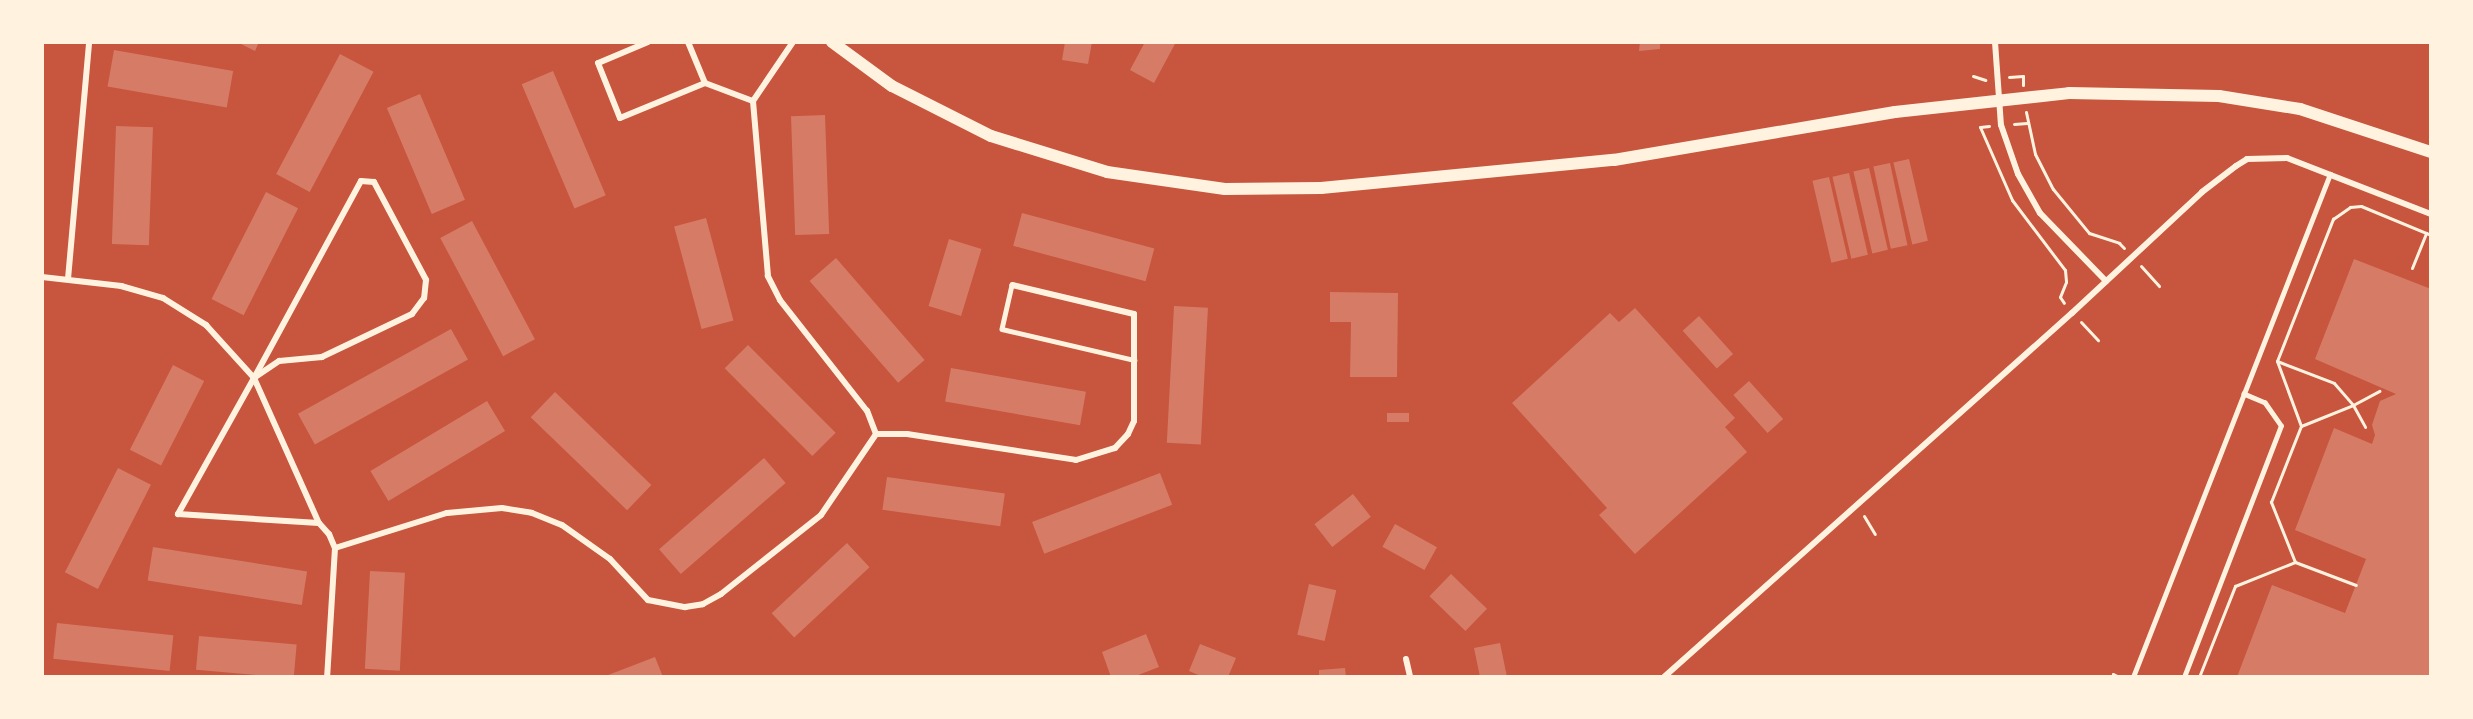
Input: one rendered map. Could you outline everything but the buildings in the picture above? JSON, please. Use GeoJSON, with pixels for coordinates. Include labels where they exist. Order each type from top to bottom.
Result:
{"type":"FeatureCollection","features":[{"type":"Feature","properties":{"kind":"main road"},"geometry":{"type":"LineString","coordinates":[[832,42],[892,86],[991,136],[1107,172],[1225,189],[1321,188],[1614,160],[1895,112],[2069,93],[2219,96],[2300,109],[2431,153]]}},
{"type":"Feature","properties":{"kind":"street"},"geometry":{"type":"LineString","coordinates":[[68,279],[89,42]]}},
{"type":"Feature","properties":{"kind":"street"},"geometry":{"type":"LineString","coordinates":[[648,42],[598,63],[620,118],[705,83],[753,101]]}},
{"type":"Feature","properties":{"kind":"street"},"geometry":{"type":"LineString","coordinates":[[688,42],[705,83]]}},
{"type":"Feature","properties":{"kind":"street"},"geometry":{"type":"LineString","coordinates":[[793,42],[753,101],[768,276],[780,300],[867,411],[876,434]]}},
{"type":"Feature","properties":{"kind":"street"},"geometry":{"type":"LineString","coordinates":[[1995,42],[2001,125],[2018,174],[2040,213],[2106,280]]}},
{"type":"Feature","properties":{"kind":"street"},"geometry":{"type":"LineString","coordinates":[[1664,677],[2202,192],[2247,159],[2287,158],[2431,214]]}},
{"type":"Feature","properties":{"kind":"street"},"geometry":{"type":"LineString","coordinates":[[254,378],[279,361],[322,357],[412,314],[424,298],[426,280],[375,182],[361,181],[178,514],[319,523]]}},
{"type":"Feature","properties":{"kind":"street"},"geometry":{"type":"LineString","coordinates":[[42,277],[143,291],[184,309],[226,343],[254,378],[319,523],[336,548],[327,677]]}},
{"type":"Feature","properties":{"kind":"street"},"geometry":{"type":"LineString","coordinates":[[876,434],[907,434],[1076,460],[1094,457],[1114,448],[1134,421],[1134,314],[1012,285]]}},
{"type":"Feature","properties":{"kind":"street"},"geometry":{"type":"LineString","coordinates":[[336,548],[447,513],[502,508],[546,518],[586,539],[648,600],[668,607],[704,604],[821,515],[876,434]]}},
{"type":"Feature","properties":{"kind":"street"},"geometry":{"type":"LineString","coordinates":[[1406,659],[1410,677]]}},
{"type":"Feature","properties":{"kind":"lane"},"geometry":{"type":"LineString","coordinates":[[2133,677],[2331,174]]}},
{"type":"Feature","properties":{"kind":"lane"},"geometry":{"type":"LineString","coordinates":[[1012,285],[1002,329],[1134,360]]}},
{"type":"Feature","properties":{"kind":"lane"},"geometry":{"type":"LineString","coordinates":[[2184,677],[2281,426],[2265,403],[2244,394]]}},
{"type":"Feature","properties":{"kind":"path"},"geometry":{"type":"LineString","coordinates":[[1973,76],[1979,81],[2023,75],[2024,98],[2035,154],[2053,189],[2089,233],[2119,243],[2159,286]]}},
{"type":"Feature","properties":{"kind":"path"},"geometry":{"type":"LineString","coordinates":[[2295,562],[2271,502],[2301,426],[2277,361],[2333,219],[2340,212],[2361,206],[2431,235]]}},
{"type":"Feature","properties":{"kind":"path"},"geometry":{"type":"LineString","coordinates":[[2412,268],[2426,232]]}},
{"type":"Feature","properties":{"kind":"path"},"geometry":{"type":"LineString","coordinates":[[2277,361],[2334,383],[2353,405],[2365,427]]}},
{"type":"Feature","properties":{"kind":"path"},"geometry":{"type":"LineString","coordinates":[[2301,426],[2353,405],[2379,391]]}},
{"type":"Feature","properties":{"kind":"path"},"geometry":{"type":"LineString","coordinates":[[1864,516],[1875,534]]}},
{"type":"Feature","properties":{"kind":"path"},"geometry":{"type":"LineString","coordinates":[[2199,677],[2235,586],[2295,562],[2355,585]]}},
{"type":"Feature","properties":{"kind":"path"},"geometry":{"type":"LineString","coordinates":[[2112,677],[2119,677]]}}]}
